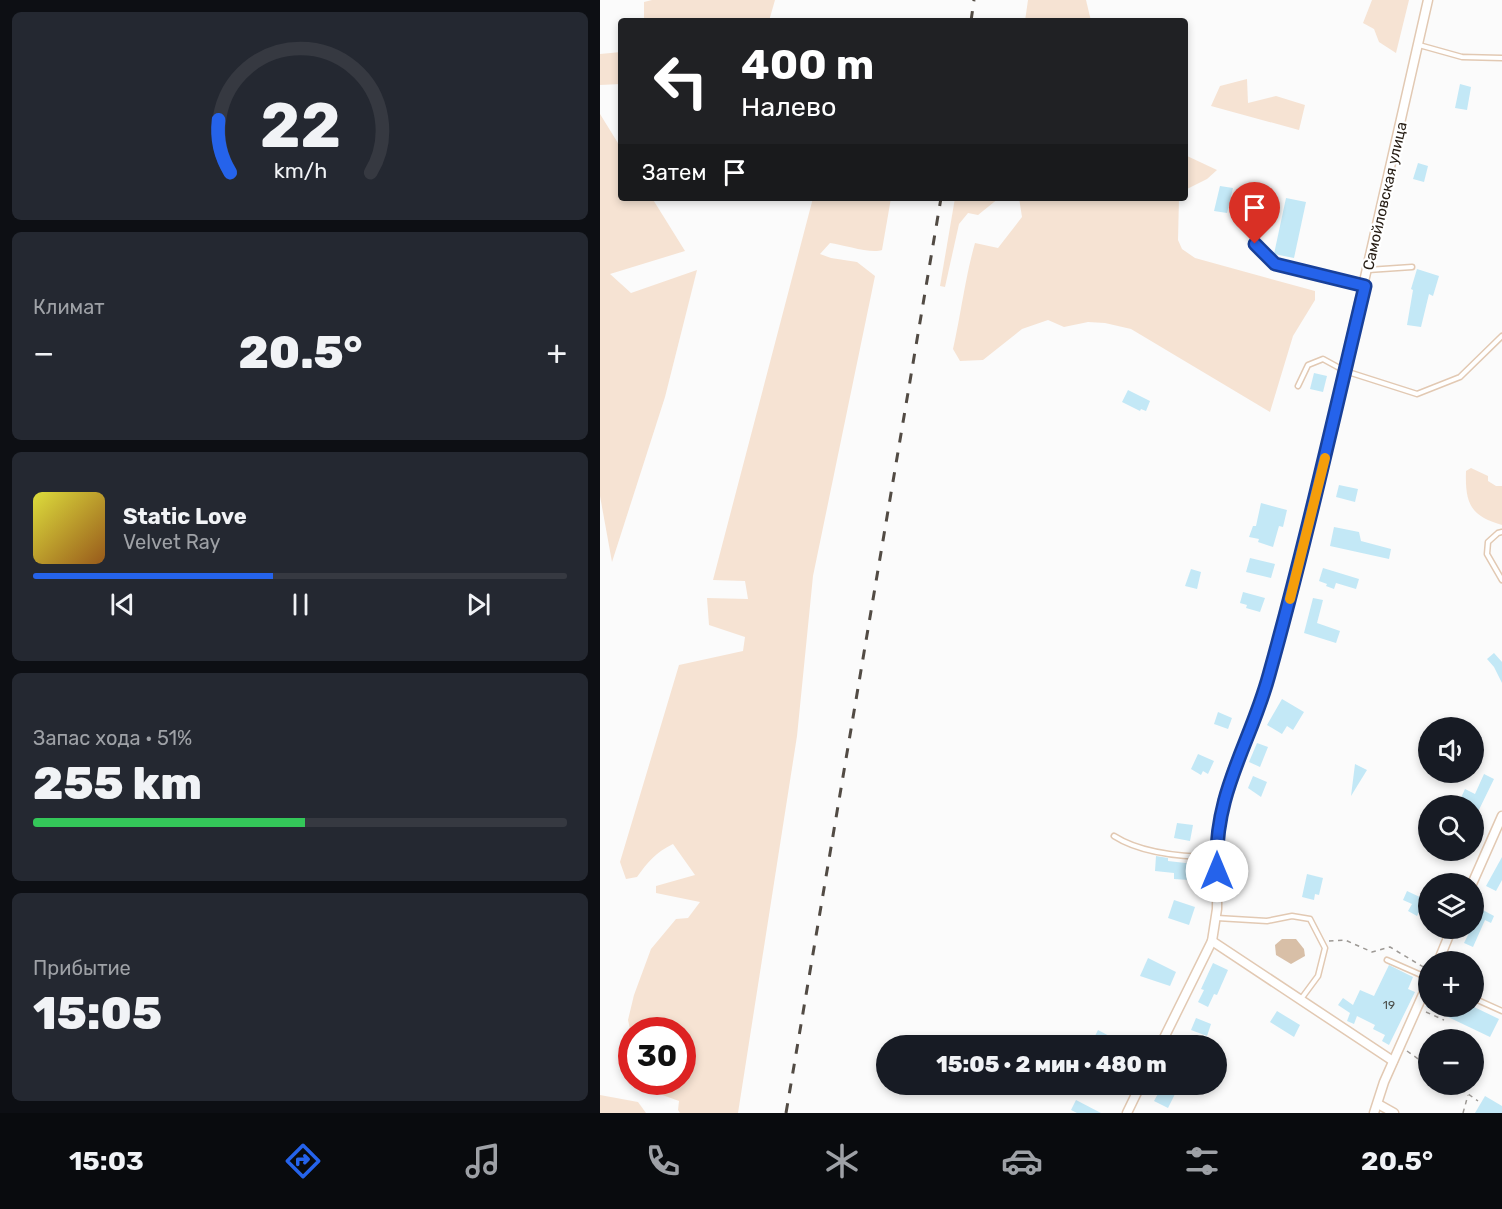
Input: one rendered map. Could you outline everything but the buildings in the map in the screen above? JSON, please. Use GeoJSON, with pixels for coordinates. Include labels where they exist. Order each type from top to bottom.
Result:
{"type":"FeatureCollection","features":[{"type":"Feature","properties":{"kind":"street","name":"Самойловская улица"},"geometry":{"type":"LineString","coordinates":[[1165,1035],[1212,940],[1218,885],[1218,829],[1223,800],[1263,696],[1298,572],[1365,286],[1428,0]]}},
{"type":"Feature","properties":{"kind":"street"},"geometry":{"type":"LineString","coordinates":[[1477,873],[1502,816]]}},
{"type":"Feature","properties":{"kind":"street"},"geometry":{"type":"LineString","coordinates":[[1212,940],[1393,1061]]}},
{"type":"Feature","properties":{"kind":"street"},"geometry":{"type":"LineString","coordinates":[[1374,1113],[1384,1082],[1417,1008]]}},
{"type":"Feature","properties":{"kind":"street"},"geometry":{"type":"LineString","coordinates":[[1127,1113],[1136,1095]]}},
{"type":"Feature","properties":{"kind":"street"},"geometry":{"type":"LineString","coordinates":[[1378,1104],[1394,1113]]}},
{"type":"Feature","properties":{"kind":"lane"},"geometry":{"type":"LineString","coordinates":[[1418,45],[1462,57],[1502,58]]}},
{"type":"Feature","properties":{"kind":"lane"},"geometry":{"type":"LineString","coordinates":[[1263,201],[1255,244],[1275,264],[1365,286]]}},
{"type":"Feature","properties":{"kind":"lane"},"geometry":{"type":"LineString","coordinates":[[1368,270],[1412,267]]}},
{"type":"Feature","properties":{"kind":"lane"},"geometry":{"type":"LineString","coordinates":[[1298,386],[1308,364],[1323,359],[1345,371],[1417,394],[1460,377],[1502,336]]}},
{"type":"Feature","properties":{"kind":"lane"},"geometry":{"type":"LineString","coordinates":[[1502,532],[1488,542],[1487,554],[1502,580]]}},
{"type":"Feature","properties":{"kind":"lane"},"geometry":{"type":"LineString","coordinates":[[1114,836],[1126,844],[1164,853],[1196,857],[1217,856]]}},
{"type":"Feature","properties":{"kind":"lane"},"geometry":{"type":"LineString","coordinates":[[1216,918],[1267,921],[1292,916],[1310,920],[1324,942],[1325,948],[1318,976],[1300,1000]]}},
{"type":"Feature","properties":{"kind":"lane"},"geometry":{"type":"LineString","coordinates":[[1387,960],[1418,974]]}},
{"type":"Feature","properties":{"kind":"lane"},"geometry":{"type":"LineString","coordinates":[[1484,1003],[1502,1011]]}},
{"type":"Feature","properties":{"kind":"path"},"geometry":{"type":"LineString","coordinates":[[1324,942],[1345,940],[1372,952],[1390,947],[1418,964]]}},
{"type":"Feature","properties":{"kind":"path"},"geometry":{"type":"LineString","coordinates":[[1417,1008],[1444,1020]]}},
{"type":"Feature","properties":{"kind":"path"},"geometry":{"type":"LineString","coordinates":[[1400,1047],[1418,1059]]}},
{"type":"Feature","properties":{"kind":"path"},"geometry":{"type":"LineString","coordinates":[[1462,1113],[1468,1095]]}},
{"type":"Feature","properties":{"kind":"path"},"geometry":{"type":"LineString","coordinates":[[1469,1095],[1478,1101]]}},
{"type":"Feature","properties":{"kind":"shaded area"},"geometry":{"type":"Polygon","coordinates":[[[652,0],[775,0],[770,18],[644,18],[644,2],[652,0]]]}},
{"type":"Feature","properties":{"kind":"shaded area"},"geometry":{"type":"Polygon","coordinates":[[[1028,0],[1086,0],[1090,18],[1025,18],[1028,0]]]}},
{"type":"Feature","properties":{"kind":"shaded area"},"geometry":{"type":"Polygon","coordinates":[[[1372,0],[1409,0],[1396,53],[1379,42],[1374,29],[1363,23],[1372,0]]]}},
{"type":"Feature","properties":{"kind":"shaded area"},"geometry":{"type":"Polygon","coordinates":[[[618,52],[618,84],[600,85],[600,54],[618,52]]]}},
{"type":"Feature","properties":{"kind":"shaded area"},"geometry":{"type":"Polygon","coordinates":[[[1247,79],[1248,103],[1276,96],[1305,105],[1299,130],[1211,106],[1220,86],[1247,79]]]}},
{"type":"Feature","properties":{"kind":"shaded area"},"geometry":{"type":"Polygon","coordinates":[[[600,114],[618,143],[618,201],[654,201],[685,251],[610,274],[631,293],[697,270],[665,397],[612,562],[600,496],[600,114]]]}},
{"type":"Feature","properties":{"kind":"shaded area"},"geometry":{"type":"Polygon","coordinates":[[[1188,156],[1217,170],[1207,179],[1188,188],[1188,156]]]}},
{"type":"Feature","properties":{"kind":"shaded area"},"geometry":{"type":"Polygon","coordinates":[[[812,201],[890,201],[882,250],[864,250],[830,243],[820,254],[857,262],[875,276],[813,576],[797,736],[738,1113],[680,1113],[679,1101],[662,1095],[696,1095],[696,1017],[629,1017],[634,995],[651,949],[676,919],[688,918],[700,902],[656,893],[656,886],[695,875],[673,844],[652,858],[637,877],[626,879],[620,862],[679,665],[743,651],[745,637],[709,625],[707,598],[748,599],[745,581],[713,580],[812,201]]]}},
{"type":"Feature","properties":{"kind":"shaded area"},"geometry":{"type":"Polygon","coordinates":[[[954,201],[995,201],[978,215],[968,213],[959,224],[945,287],[940,286],[954,201]]]}},
{"type":"Feature","properties":{"kind":"shaded area"},"geometry":{"type":"Polygon","coordinates":[[[1019,201],[1179,201],[1178,240],[1182,249],[1195,258],[1315,291],[1315,300],[1293,336],[1270,412],[1131,329],[1105,323],[1088,322],[1064,327],[1048,320],[1022,329],[983,360],[960,361],[953,349],[975,243],[998,248],[1022,217],[1019,201]]]}},
{"type":"Feature","properties":{"kind":"shaded area"},"geometry":{"type":"Polygon","coordinates":[[[1471,468],[1488,476],[1488,481],[1496,486],[1502,486],[1502,525],[1483,517],[1472,507],[1466,482],[1466,471],[1471,468]]]}},
{"type":"Feature","properties":{"kind":"shaded area"},"geometry":{"type":"Polygon","coordinates":[[[1282,939],[1296,939],[1304,949],[1305,956],[1291,964],[1276,955],[1275,945],[1282,939]]]}},
{"type":"Feature","properties":{"kind":"shaded area"},"geometry":{"type":"Polygon","coordinates":[[[600,1095],[638,1102],[646,1113],[600,1113],[600,1095]]]}},
{"type":"Feature","properties":{"kind":"railway"},"geometry":{"type":"LineString","coordinates":[[971,18],[974,0]]}},
{"type":"Feature","properties":{"kind":"railway"},"geometry":{"type":"LineString","coordinates":[[786,1113],[940,201]]}},
{"type":"Feature","properties":{"kind":"slow traffic"},"geometry":{"type":"LineString","coordinates":[[1290,599],[1325,458]]}},
{"type":"Feature","properties":{"kind":"route"},"geometry":{"type":"LineString","coordinates":[[1217,871],[1218,829],[1223,800],[1263,696],[1298,572],[1365,286],[1275,264],[1255,244]]}}]}
